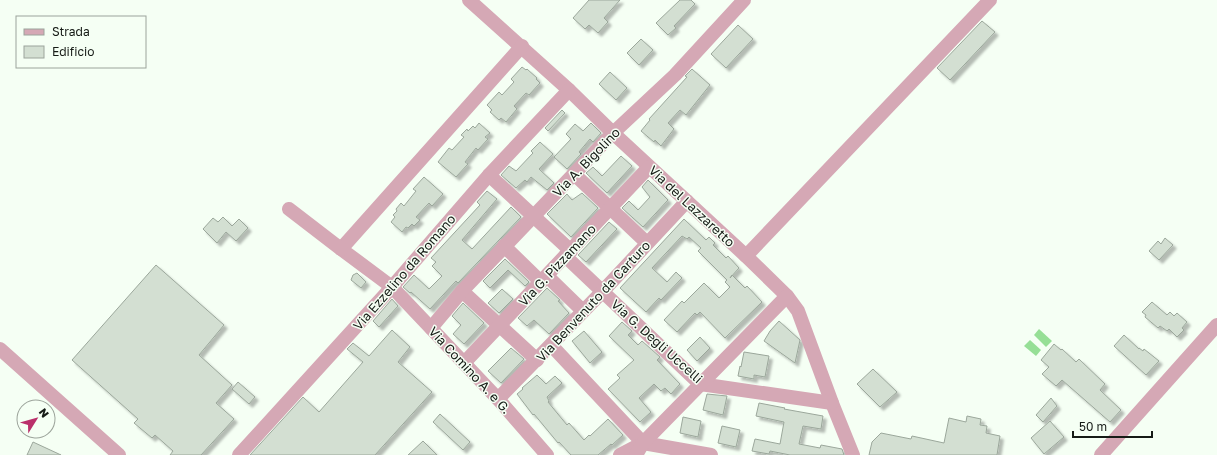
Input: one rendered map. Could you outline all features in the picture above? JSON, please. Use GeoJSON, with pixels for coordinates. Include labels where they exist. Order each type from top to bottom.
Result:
{"type":"FeatureCollection","features":[{"type":"Feature","properties":{"kind":"street","name":"Via del Lazzaretto"},"geometry":{"type":"LineString","coordinates":[[469,0],[522,46],[787,296],[798,310],[853,455]]}},
{"type":"Feature","properties":{"kind":"street","name":"Via A. Bigolino"},"geometry":{"type":"LineString","coordinates":[[431,328],[462,291],[504,246],[534,217],[613,133],[675,75],[744,0]]}},
{"type":"Feature","properties":{"kind":"street"},"geometry":{"type":"LineString","coordinates":[[746,256],[990,0]]}},
{"type":"Feature","properties":{"kind":"street"},"geometry":{"type":"LineString","coordinates":[[341,249],[522,46]]}},
{"type":"Feature","properties":{"kind":"street","name":"Via Ezzelino da Romano"},"geometry":{"type":"LineString","coordinates":[[240,455],[392,287],[489,175],[569,90]]}},
{"type":"Feature","properties":{"kind":"street","name":"Via G. Pizzamano"},"geometry":{"type":"LineString","coordinates":[[464,363],[649,167]]}},
{"type":"Feature","properties":{"kind":"street"},"geometry":{"type":"LineString","coordinates":[[574,174],[647,243]]}},
{"type":"Feature","properties":{"kind":"street","name":"Via G. Degli Uccelli"},"geometry":{"type":"LineString","coordinates":[[489,175],[534,217],[602,292],[700,384],[832,403]]}},
{"type":"Feature","properties":{"kind":"street","name":"Via Benvenuto da Carturo"},"geometry":{"type":"LineString","coordinates":[[498,399],[602,292],[687,201]]}},
{"type":"Feature","properties":{"kind":"street","name":"Via Comino A. e G."},"geometry":{"type":"LineString","coordinates":[[289,209],[392,287],[498,399],[547,455]]}},
{"type":"Feature","properties":{"kind":"street"},"geometry":{"type":"LineString","coordinates":[[504,246],[583,311]]}},
{"type":"Feature","properties":{"kind":"street"},"geometry":{"type":"LineString","coordinates":[[462,291],[537,360]]}},
{"type":"Feature","properties":{"kind":"street"},"geometry":{"type":"LineString","coordinates":[[636,455],[644,443],[700,384],[787,296]]}},
{"type":"Feature","properties":{"kind":"street"},"geometry":{"type":"LineString","coordinates":[[1101,455],[1217,325]]}},
{"type":"Feature","properties":{"kind":"street"},"geometry":{"type":"LineString","coordinates":[[551,345],[644,443],[711,455]]}},
{"type":"Feature","properties":{"kind":"street"},"geometry":{"type":"LineString","coordinates":[[0,349],[119,455]]}},
{"type":"Feature","properties":{"kind":"street"},"geometry":{"type":"LineString","coordinates":[[620,455],[644,443]]}},
{"type":"Feature","properties":{"kind":"shaded area"},"geometry":{"type":"Polygon","coordinates":[[[1039,329],[1052,341],[1046,347],[1034,335],[1039,329]]]}},
{"type":"Feature","properties":{"kind":"shaded area"},"geometry":{"type":"Polygon","coordinates":[[[1030,340],[1041,350],[1036,356],[1024,346],[1030,340]]]}},
{"type":"Feature","properties":{"kind":"building"},"geometry":{"type":"Polygon","coordinates":[[[589,0],[620,0],[604,18],[608,22],[598,33],[589,25],[585,29],[573,18],[589,0]]]}},
{"type":"Feature","properties":{"kind":"building"},"geometry":{"type":"Polygon","coordinates":[[[680,0],[691,0],[695,4],[674,26],[676,28],[668,35],[656,23],[680,0]]]}},
{"type":"Feature","properties":{"kind":"building"},"geometry":{"type":"Polygon","coordinates":[[[982,21],[995,32],[950,80],[937,68],[982,21]]]}},
{"type":"Feature","properties":{"kind":"building"},"geometry":{"type":"Polygon","coordinates":[[[738,25],[753,39],[726,68],[711,54],[738,25]]]}},
{"type":"Feature","properties":{"kind":"building"},"geometry":{"type":"Polygon","coordinates":[[[641,39],[653,50],[639,65],[627,53],[641,39]]]}},
{"type":"Feature","properties":{"kind":"building"},"geometry":{"type":"Polygon","coordinates":[[[522,67],[526,70],[527,69],[537,78],[536,79],[540,83],[529,95],[526,93],[514,106],[517,109],[506,122],[501,118],[499,120],[490,112],[492,110],[487,105],[499,92],[502,95],[514,82],[511,79],[522,67]]]}},
{"type":"Feature","properties":{"kind":"building"},"geometry":{"type":"Polygon","coordinates":[[[692,69],[710,85],[686,115],[680,110],[668,123],[674,129],[661,146],[641,131],[650,120],[649,119],[687,77],[685,76],[692,69]]]}},
{"type":"Feature","properties":{"kind":"building"},"geometry":{"type":"Polygon","coordinates":[[[610,72],[627,88],[616,100],[599,84],[610,72]]]}},
{"type":"Feature","properties":{"kind":"building"},"geometry":{"type":"Polygon","coordinates":[[[562,110],[565,113],[548,131],[545,128],[562,110]]]}},
{"type":"Feature","properties":{"kind":"building"},"geometry":{"type":"Polygon","coordinates":[[[479,123],[490,133],[485,137],[488,139],[478,150],[476,148],[465,162],[468,164],[456,177],[438,162],[449,148],[452,150],[464,137],[461,135],[467,129],[468,131],[473,126],[475,128],[479,123]]]}},
{"type":"Feature","properties":{"kind":"building"},"geometry":{"type":"Polygon","coordinates":[[[591,123],[601,133],[593,142],[590,139],[579,152],[581,154],[567,169],[554,157],[571,139],[566,134],[575,124],[583,131],[591,123]]]}},
{"type":"Feature","properties":{"kind":"building"},"geometry":{"type":"Polygon","coordinates":[[[540,142],[553,154],[539,169],[554,183],[547,190],[531,177],[527,182],[525,180],[516,188],[501,175],[509,166],[516,171],[533,153],[531,151],[540,142]]]}},
{"type":"Feature","properties":{"kind":"building"},"geometry":{"type":"Polygon","coordinates":[[[621,156],[632,166],[607,193],[586,173],[593,167],[602,176],[621,156]]]}},
{"type":"Feature","properties":{"kind":"building"},"geometry":{"type":"Polygon","coordinates":[[[424,177],[443,194],[432,206],[429,203],[416,217],[420,220],[414,226],[412,224],[408,228],[406,227],[402,232],[391,222],[395,217],[393,215],[401,203],[404,206],[416,191],[413,189],[424,177]]]}},
{"type":"Feature","properties":{"kind":"building"},"geometry":{"type":"Polygon","coordinates":[[[648,180],[668,200],[643,227],[622,208],[629,201],[638,210],[650,197],[642,187],[648,180]]]}},
{"type":"Feature","properties":{"kind":"building"},"geometry":{"type":"Polygon","coordinates":[[[487,191],[497,199],[462,240],[472,249],[511,207],[521,217],[458,283],[456,281],[430,309],[403,287],[414,275],[429,289],[442,276],[432,266],[436,262],[431,258],[480,205],[477,202],[487,191]]]}},
{"type":"Feature","properties":{"kind":"building"},"geometry":{"type":"Polygon","coordinates":[[[582,193],[598,208],[571,237],[547,214],[567,194],[572,200],[582,193]]]}},
{"type":"Feature","properties":{"kind":"building"},"geometry":{"type":"Polygon","coordinates":[[[223,217],[232,226],[239,219],[248,228],[236,241],[226,232],[217,243],[203,229],[213,218],[218,222],[223,217]]]}},
{"type":"Feature","properties":{"kind":"building"},"geometry":{"type":"Polygon","coordinates":[[[684,219],[706,240],[709,237],[715,243],[713,245],[726,258],[728,256],[739,268],[732,275],[745,288],[747,286],[762,302],[725,338],[700,312],[697,315],[695,313],[677,332],[664,320],[682,301],[684,303],[704,283],[719,298],[730,287],[725,282],[727,280],[698,251],[701,248],[689,237],[687,239],[682,236],[652,268],[667,282],[676,272],[682,278],[661,300],[659,298],[646,312],[620,288],[684,219]]]}},
{"type":"Feature","properties":{"kind":"building"},"geometry":{"type":"Polygon","coordinates":[[[609,222],[617,229],[586,262],[578,255],[609,222]]]}},
{"type":"Feature","properties":{"kind":"building"},"geometry":{"type":"Polygon","coordinates":[[[1165,238],[1173,245],[1159,260],[1149,251],[1158,241],[1161,244],[1165,238]]]}},
{"type":"Feature","properties":{"kind":"building"},"geometry":{"type":"Polygon","coordinates":[[[505,259],[529,282],[525,286],[508,270],[490,288],[483,281],[505,259]]]}},
{"type":"Feature","properties":{"kind":"building"},"geometry":{"type":"Polygon","coordinates":[[[156,265],[224,325],[199,355],[232,385],[216,403],[234,419],[201,455],[170,455],[173,451],[155,435],[152,438],[134,423],[138,419],[72,360],[156,265]]]}},
{"type":"Feature","properties":{"kind":"building"},"geometry":{"type":"Polygon","coordinates":[[[357,273],[366,282],[361,288],[351,280],[353,275],[357,273]]]}},
{"type":"Feature","properties":{"kind":"building"},"geometry":{"type":"Polygon","coordinates":[[[547,288],[560,300],[558,301],[569,313],[549,334],[534,320],[527,326],[518,318],[547,288]]]}},
{"type":"Feature","properties":{"kind":"building"},"geometry":{"type":"Polygon","coordinates":[[[502,289],[513,299],[499,313],[488,303],[502,289]]]}},
{"type":"Feature","properties":{"kind":"building"},"geometry":{"type":"Polygon","coordinates":[[[392,299],[398,306],[379,327],[373,321],[392,299]]]}},
{"type":"Feature","properties":{"kind":"building"},"geometry":{"type":"Polygon","coordinates":[[[1152,302],[1167,315],[1170,312],[1174,316],[1177,313],[1187,322],[1182,328],[1184,330],[1177,337],[1169,329],[1167,331],[1160,326],[1158,328],[1145,317],[1146,315],[1142,312],[1152,302]]]}},
{"type":"Feature","properties":{"kind":"building"},"geometry":{"type":"Polygon","coordinates":[[[463,303],[484,323],[464,344],[453,334],[461,325],[452,316],[463,303]]]}},
{"type":"Feature","properties":{"kind":"building"},"geometry":{"type":"Polygon","coordinates":[[[779,321],[800,340],[795,363],[764,341],[779,321]]]}},
{"type":"Feature","properties":{"kind":"building"},"geometry":{"type":"Polygon","coordinates":[[[622,322],[632,331],[628,335],[638,345],[642,341],[660,357],[657,360],[680,384],[671,394],[665,388],[661,391],[654,384],[639,398],[651,412],[640,422],[608,389],[620,378],[617,375],[634,360],[609,336],[622,322]]]}},
{"type":"Feature","properties":{"kind":"building"},"geometry":{"type":"Polygon","coordinates":[[[392,330],[410,347],[398,362],[432,392],[375,455],[250,455],[303,397],[319,412],[363,362],[347,349],[353,343],[369,356],[392,330]]]}},
{"type":"Feature","properties":{"kind":"building"},"geometry":{"type":"Polygon","coordinates":[[[584,331],[602,352],[590,363],[572,341],[584,331]]]}},
{"type":"Feature","properties":{"kind":"building"},"geometry":{"type":"Polygon","coordinates":[[[1124,335],[1139,349],[1143,351],[1144,349],[1159,361],[1146,375],[1114,346],[1124,335]]]}},
{"type":"Feature","properties":{"kind":"building"},"geometry":{"type":"Polygon","coordinates":[[[700,337],[710,348],[697,361],[687,350],[700,337]]]}},
{"type":"Feature","properties":{"kind":"building"},"geometry":{"type":"Polygon","coordinates":[[[1054,344],[1076,362],[1079,359],[1105,384],[1100,390],[1121,410],[1110,422],[1062,380],[1056,386],[1042,374],[1049,367],[1041,360],[1054,344]]]}},
{"type":"Feature","properties":{"kind":"building"},"geometry":{"type":"Polygon","coordinates":[[[511,348],[524,359],[501,383],[488,371],[511,348]]]}},
{"type":"Feature","properties":{"kind":"building"},"geometry":{"type":"Polygon","coordinates":[[[744,352],[769,356],[765,377],[754,375],[754,379],[738,376],[744,352]]]}},
{"type":"Feature","properties":{"kind":"building"},"geometry":{"type":"Polygon","coordinates":[[[873,369],[897,392],[880,407],[857,384],[873,369]]]}},
{"type":"Feature","properties":{"kind":"building"},"geometry":{"type":"Polygon","coordinates":[[[537,375],[546,384],[555,376],[562,383],[547,397],[548,402],[567,425],[569,423],[584,440],[608,419],[623,435],[598,455],[571,455],[559,442],[558,443],[534,414],[533,415],[517,394],[537,375]]]}},
{"type":"Feature","properties":{"kind":"building"},"geometry":{"type":"Polygon","coordinates":[[[238,382],[255,397],[249,404],[232,389],[238,382]]]}},
{"type":"Feature","properties":{"kind":"building"},"geometry":{"type":"Polygon","coordinates":[[[707,394],[727,396],[723,415],[703,410],[707,394]]]}},
{"type":"Feature","properties":{"kind":"building"},"geometry":{"type":"Polygon","coordinates":[[[1051,398],[1057,406],[1043,422],[1036,415],[1051,398]]]}},
{"type":"Feature","properties":{"kind":"building"},"geometry":{"type":"Polygon","coordinates":[[[759,403],[823,416],[821,429],[803,426],[799,444],[820,448],[821,445],[842,449],[844,455],[790,455],[770,451],[769,454],[752,451],[755,439],[780,444],[784,422],[756,416],[759,403]]]}},
{"type":"Feature","properties":{"kind":"building"},"geometry":{"type":"Polygon","coordinates":[[[440,414],[470,442],[463,450],[433,422],[440,414]]]}},
{"type":"Feature","properties":{"kind":"building"},"geometry":{"type":"Polygon","coordinates":[[[967,416],[981,419],[980,425],[987,426],[986,433],[1000,436],[997,455],[869,455],[872,442],[881,433],[911,439],[912,436],[944,443],[949,418],[966,422],[967,416]]]}},
{"type":"Feature","properties":{"kind":"building"},"geometry":{"type":"Polygon","coordinates":[[[683,417],[701,421],[698,437],[680,433],[683,417]]]}},
{"type":"Feature","properties":{"kind":"building"},"geometry":{"type":"Polygon","coordinates":[[[1050,421],[1064,437],[1044,454],[1031,438],[1050,421]]]}},
{"type":"Feature","properties":{"kind":"building"},"geometry":{"type":"Polygon","coordinates":[[[722,426],[740,430],[736,447],[718,443],[722,426]]]}},
{"type":"Feature","properties":{"kind":"building"},"geometry":{"type":"Polygon","coordinates":[[[423,441],[437,455],[408,455],[423,441]]]}},
{"type":"Feature","properties":{"kind":"building"},"geometry":{"type":"Polygon","coordinates":[[[33,442],[61,455],[27,455],[33,442]]]}}]}
